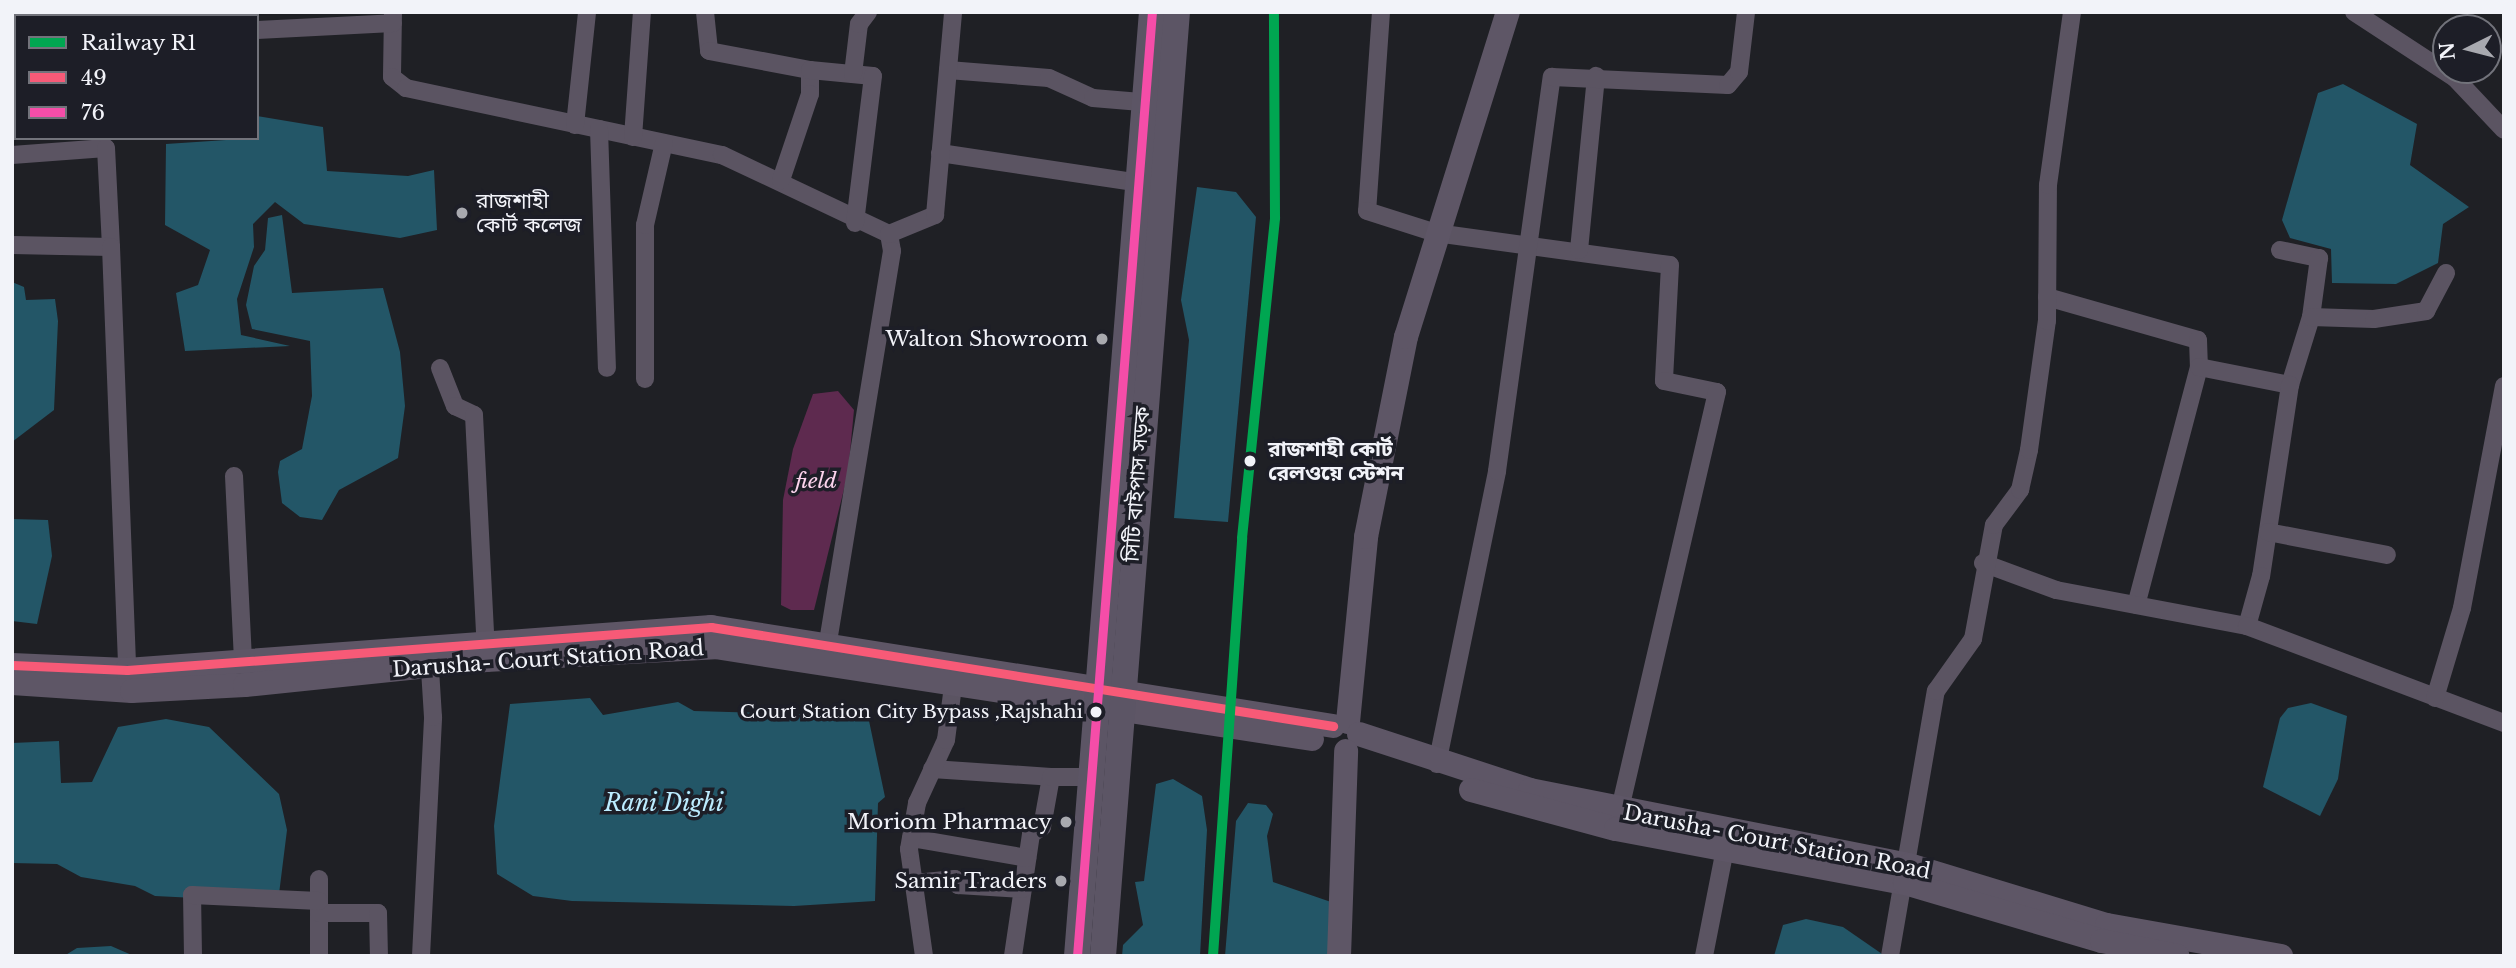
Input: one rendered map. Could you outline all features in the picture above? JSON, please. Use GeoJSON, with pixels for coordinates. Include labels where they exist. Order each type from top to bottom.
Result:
{"type":"FeatureCollection","features":[{"type":"Feature","properties":{"kind":"main road"},"geometry":{"type":"LineString","coordinates":[[1152,12],[1156,103]]}},
{"type":"Feature","properties":{"kind":"main road"},"geometry":{"type":"LineString","coordinates":[[1103,956],[1107,698],[1147,184],[1156,103],[1177,12]]}},
{"type":"Feature","properties":{"kind":"main road"},"geometry":{"type":"LineString","coordinates":[[1077,956],[1088,777],[1107,698]]}},
{"type":"Feature","properties":{"kind":"street"},"geometry":{"type":"LineString","coordinates":[[575,125],[587,12]]}},
{"type":"Feature","properties":{"kind":"street"},"geometry":{"type":"LineString","coordinates":[[633,137],[642,12]]}},
{"type":"Feature","properties":{"kind":"street"},"geometry":{"type":"LineString","coordinates":[[705,12],[709,51],[810,70],[873,76],[855,223]]}},
{"type":"Feature","properties":{"kind":"street"},"geometry":{"type":"LineString","coordinates":[[853,74],[859,24],[868,12]]}},
{"type":"Feature","properties":{"kind":"street"},"geometry":{"type":"LineString","coordinates":[[259,30],[393,18],[392,77],[406,88],[722,155],[781,180],[855,223],[889,234],[935,215],[953,12]]}},
{"type":"Feature","properties":{"kind":"street"},"geometry":{"type":"LineString","coordinates":[[1381,12],[1367,211],[1436,233],[1530,242],[1670,265],[1664,381],[1717,393],[1618,820]]}},
{"type":"Feature","properties":{"kind":"street"},"geometry":{"type":"LineString","coordinates":[[1339,956],[1344,737],[1366,537],[1406,337],[1436,233],[1508,12]]}},
{"type":"Feature","properties":{"kind":"street"},"geometry":{"type":"LineString","coordinates":[[1437,764],[1497,471],[1552,77],[1596,76],[1728,85],[1739,72],[1746,12]]}},
{"type":"Feature","properties":{"kind":"street"},"geometry":{"type":"LineString","coordinates":[[1890,956],[1907,874],[1936,691],[1973,639],[1983,563],[1994,525],[2020,490],[2047,298],[2048,185],[2072,12]]}},
{"type":"Feature","properties":{"kind":"street"},"geometry":{"type":"LineString","coordinates":[[2354,12],[2455,79],[2504,130]]}},
{"type":"Feature","properties":{"kind":"street"},"geometry":{"type":"LineString","coordinates":[[781,180],[810,94],[810,70]]}},
{"type":"Feature","properties":{"kind":"street"},"geometry":{"type":"LineString","coordinates":[[947,70],[1049,78],[1093,98],[1156,103]]}},
{"type":"Feature","properties":{"kind":"street"},"geometry":{"type":"LineString","coordinates":[[1579,250],[1596,76]]}},
{"type":"Feature","properties":{"kind":"street"},"geometry":{"type":"LineString","coordinates":[[598,129],[607,368]]}},
{"type":"Feature","properties":{"kind":"street"},"geometry":{"type":"LineString","coordinates":[[645,379],[645,225],[664,143]]}},
{"type":"Feature","properties":{"kind":"street"},"geometry":{"type":"LineString","coordinates":[[12,155],[106,148],[127,670]]}},
{"type":"Feature","properties":{"kind":"street"},"geometry":{"type":"LineString","coordinates":[[940,153],[1147,184]]}},
{"type":"Feature","properties":{"kind":"street"},"geometry":{"type":"LineString","coordinates":[[826,655],[892,251],[889,234]]}},
{"type":"Feature","properties":{"kind":"street"},"geometry":{"type":"LineString","coordinates":[[12,245],[111,247]]}},
{"type":"Feature","properties":{"kind":"street"},"geometry":{"type":"LineString","coordinates":[[2247,626],[2268,532],[2290,385],[2311,317],[2319,258],[2280,250]]}},
{"type":"Feature","properties":{"kind":"street"},"geometry":{"type":"LineString","coordinates":[[2311,317],[2374,319],[2426,311],[2446,272]]}},
{"type":"Feature","properties":{"kind":"street"},"geometry":{"type":"LineString","coordinates":[[2047,298],[2198,340],[2199,367],[2136,605]]}},
{"type":"Feature","properties":{"kind":"street"},"geometry":{"type":"LineString","coordinates":[[2199,367],[2290,385]]}},
{"type":"Feature","properties":{"kind":"street"},"geometry":{"type":"LineString","coordinates":[[440,368],[455,406],[474,415],[485,651]]}},
{"type":"Feature","properties":{"kind":"street"},"geometry":{"type":"LineString","coordinates":[[2435,698],[2460,619],[2504,386]]}},
{"type":"Feature","properties":{"kind":"street"},"geometry":{"type":"LineString","coordinates":[[234,476],[243,662]]}},
{"type":"Feature","properties":{"kind":"street"},"geometry":{"type":"LineString","coordinates":[[2268,532],[2387,555]]}},
{"type":"Feature","properties":{"kind":"street"},"geometry":{"type":"LineString","coordinates":[[1983,563],[2056,590],[2247,626],[2504,723]]}},
{"type":"Feature","properties":{"kind":"street","name":"Darusha- Court Station Road"},"geometry":{"type":"LineString","coordinates":[[12,683],[132,691],[711,627],[953,686],[1107,698]]}},
{"type":"Feature","properties":{"kind":"street","name":"Darusha- Court Station Road"},"geometry":{"type":"LineString","coordinates":[[826,655],[1344,737],[1618,820]]}},
{"type":"Feature","properties":{"kind":"street"},"geometry":{"type":"LineString","coordinates":[[421,956],[433,717],[429,657]]}},
{"type":"Feature","properties":{"kind":"street","name":"Darusha- Court Station Road"},"geometry":{"type":"LineString","coordinates":[[12,665],[127,670],[243,662],[429,657]]}},
{"type":"Feature","properties":{"kind":"street"},"geometry":{"type":"LineString","coordinates":[[924,956],[911,838],[932,769],[946,740],[953,686]]}},
{"type":"Feature","properties":{"kind":"street","name":"Darusha- Court Station Road"},"geometry":{"type":"LineString","coordinates":[[1344,737],[1526,807],[1618,820],[1907,874],[2103,941],[2178,956]]}},
{"type":"Feature","properties":{"kind":"street"},"geometry":{"type":"LineString","coordinates":[[932,769],[1088,777]]}},
{"type":"Feature","properties":{"kind":"street"},"geometry":{"type":"LineString","coordinates":[[1013,956],[1031,834],[1042,827],[1051,777]]}},
{"type":"Feature","properties":{"kind":"street"},"geometry":{"type":"LineString","coordinates":[[911,838],[1027,858]]}},
{"type":"Feature","properties":{"kind":"street"},"geometry":{"type":"LineString","coordinates":[[1704,956],[1726,841]]}},
{"type":"Feature","properties":{"kind":"street"},"geometry":{"type":"LineString","coordinates":[[318,879],[319,956]]}},
{"type":"Feature","properties":{"kind":"street"},"geometry":{"type":"LineString","coordinates":[[915,883],[955,879],[958,885],[1023,889]]}},
{"type":"Feature","properties":{"kind":"street"},"geometry":{"type":"LineString","coordinates":[[193,956],[192,895],[378,913],[379,956]]}},
{"type":"Feature","properties":{"kind":"street","name":"Darusha- Court Station Road"},"geometry":{"type":"LineString","coordinates":[[2103,941],[2281,956]]}},
{"type":"Feature","properties":{"kind":"green space","name":"field"},"geometry":{"type":"Polygon","coordinates":[[[838,391],[854,410],[848,473],[814,610],[791,610],[781,605],[783,500],[793,449],[813,394],[838,391]]]}},
{"type":"Feature","properties":{"kind":"water"},"geometry":{"type":"Polygon","coordinates":[[[2343,84],[2417,124],[2410,165],[2469,207],[2443,224],[2438,263],[2396,284],[2332,283],[2331,249],[2290,238],[2282,220],[2318,93],[2343,84]]]}},
{"type":"Feature","properties":{"kind":"water"},"geometry":{"type":"Polygon","coordinates":[[[259,116],[323,127],[327,171],[408,176],[434,170],[437,230],[400,238],[304,224],[275,202],[253,224],[254,247],[237,299],[241,335],[290,346],[185,351],[176,293],[198,285],[210,250],[165,225],[166,144],[259,140],[259,116]]]}},
{"type":"Feature","properties":{"kind":"water"},"geometry":{"type":"Polygon","coordinates":[[[1197,187],[1236,192],[1256,217],[1228,522],[1174,518],[1189,340],[1181,300],[1197,187]]]}},
{"type":"Feature","properties":{"kind":"water"},"geometry":{"type":"Polygon","coordinates":[[[282,215],[292,293],[383,288],[400,352],[405,406],[398,458],[339,490],[322,520],[300,517],[282,503],[278,472],[280,461],[302,449],[312,396],[310,341],[252,329],[246,305],[254,266],[265,250],[268,218],[282,215]]]}},
{"type":"Feature","properties":{"kind":"water"},"geometry":{"type":"Polygon","coordinates":[[[12,282],[24,287],[26,300],[55,299],[58,321],[54,410],[12,442],[12,282]]]}},
{"type":"Feature","properties":{"kind":"water"},"geometry":{"type":"Polygon","coordinates":[[[12,519],[48,520],[52,556],[37,624],[12,621],[12,519]]]}},
{"type":"Feature","properties":{"kind":"water","name":"Rani Dighi"},"geometry":{"type":"Polygon","coordinates":[[[590,698],[603,715],[678,702],[694,711],[868,716],[885,797],[878,803],[875,901],[794,906],[572,901],[533,896],[497,874],[494,826],[510,704],[590,698]]]}},
{"type":"Feature","properties":{"kind":"water"},"geometry":{"type":"Polygon","coordinates":[[[2311,703],[2347,716],[2338,779],[2320,816],[2263,787],[2280,718],[2288,708],[2311,703]]]}},
{"type":"Feature","properties":{"kind":"water"},"geometry":{"type":"Polygon","coordinates":[[[166,719],[209,727],[279,794],[287,830],[278,902],[155,896],[135,886],[81,877],[57,864],[12,863],[12,743],[59,741],[61,783],[92,782],[118,727],[166,719]]]}},
{"type":"Feature","properties":{"kind":"water"},"geometry":{"type":"Polygon","coordinates":[[[1173,779],[1202,796],[1207,830],[1200,956],[1122,956],[1123,945],[1143,925],[1135,882],[1144,881],[1156,784],[1173,779]]]}},
{"type":"Feature","properties":{"kind":"water"},"geometry":{"type":"Polygon","coordinates":[[[1248,803],[1266,805],[1273,814],[1267,836],[1273,882],[1331,902],[1331,956],[1225,956],[1236,821],[1248,803]]]}},
{"type":"Feature","properties":{"kind":"water"},"geometry":{"type":"Polygon","coordinates":[[[1806,919],[1843,927],[1885,956],[1774,956],[1783,925],[1806,919]]]}},
{"type":"Feature","properties":{"kind":"water"},"geometry":{"type":"Polygon","coordinates":[[[111,946],[134,956],[64,956],[77,948],[111,946]]]}},
{"type":"Feature","properties":{"kind":"rail line","name":"R1"},"geometry":{"type":"LineString","coordinates":[[1213,956],[1242,538],[1275,218],[1274,12]]}},
{"type":"Feature","properties":{"kind":"transit line","name":"76"},"geometry":{"type":"LineString","coordinates":[[1077,956],[1152,12]]}},
{"type":"Feature","properties":{"kind":"transit line","name":"49"},"geometry":{"type":"LineString","coordinates":[[12,665],[127,670],[711,627],[1333,726]]}},
{"type":"Feature","properties":{"kind":"place","name":"রাজশাহী কোর্ট কলেজ"},"geometry":{"type":"Point","coordinates":[462,213]}},
{"type":"Feature","properties":{"kind":"place","name":"Walton Showroom"},"geometry":{"type":"Point","coordinates":[1102,339]}},
{"type":"Feature","properties":{"kind":"place","name":"রাজশাহী কোর্ট রেলওয়ে স্টেশন"},"geometry":{"type":"Point","coordinates":[1250,461]}},
{"type":"Feature","properties":{"kind":"place","name":"Court Station City Bypass ,Rajshahi"},"geometry":{"type":"Point","coordinates":[1096,712]}},
{"type":"Feature","properties":{"kind":"place","name":"Moriom Pharmacy"},"geometry":{"type":"Point","coordinates":[1066,822]}},
{"type":"Feature","properties":{"kind":"place","name":"Samir Traders"},"geometry":{"type":"Point","coordinates":[1061,881]}}]}
